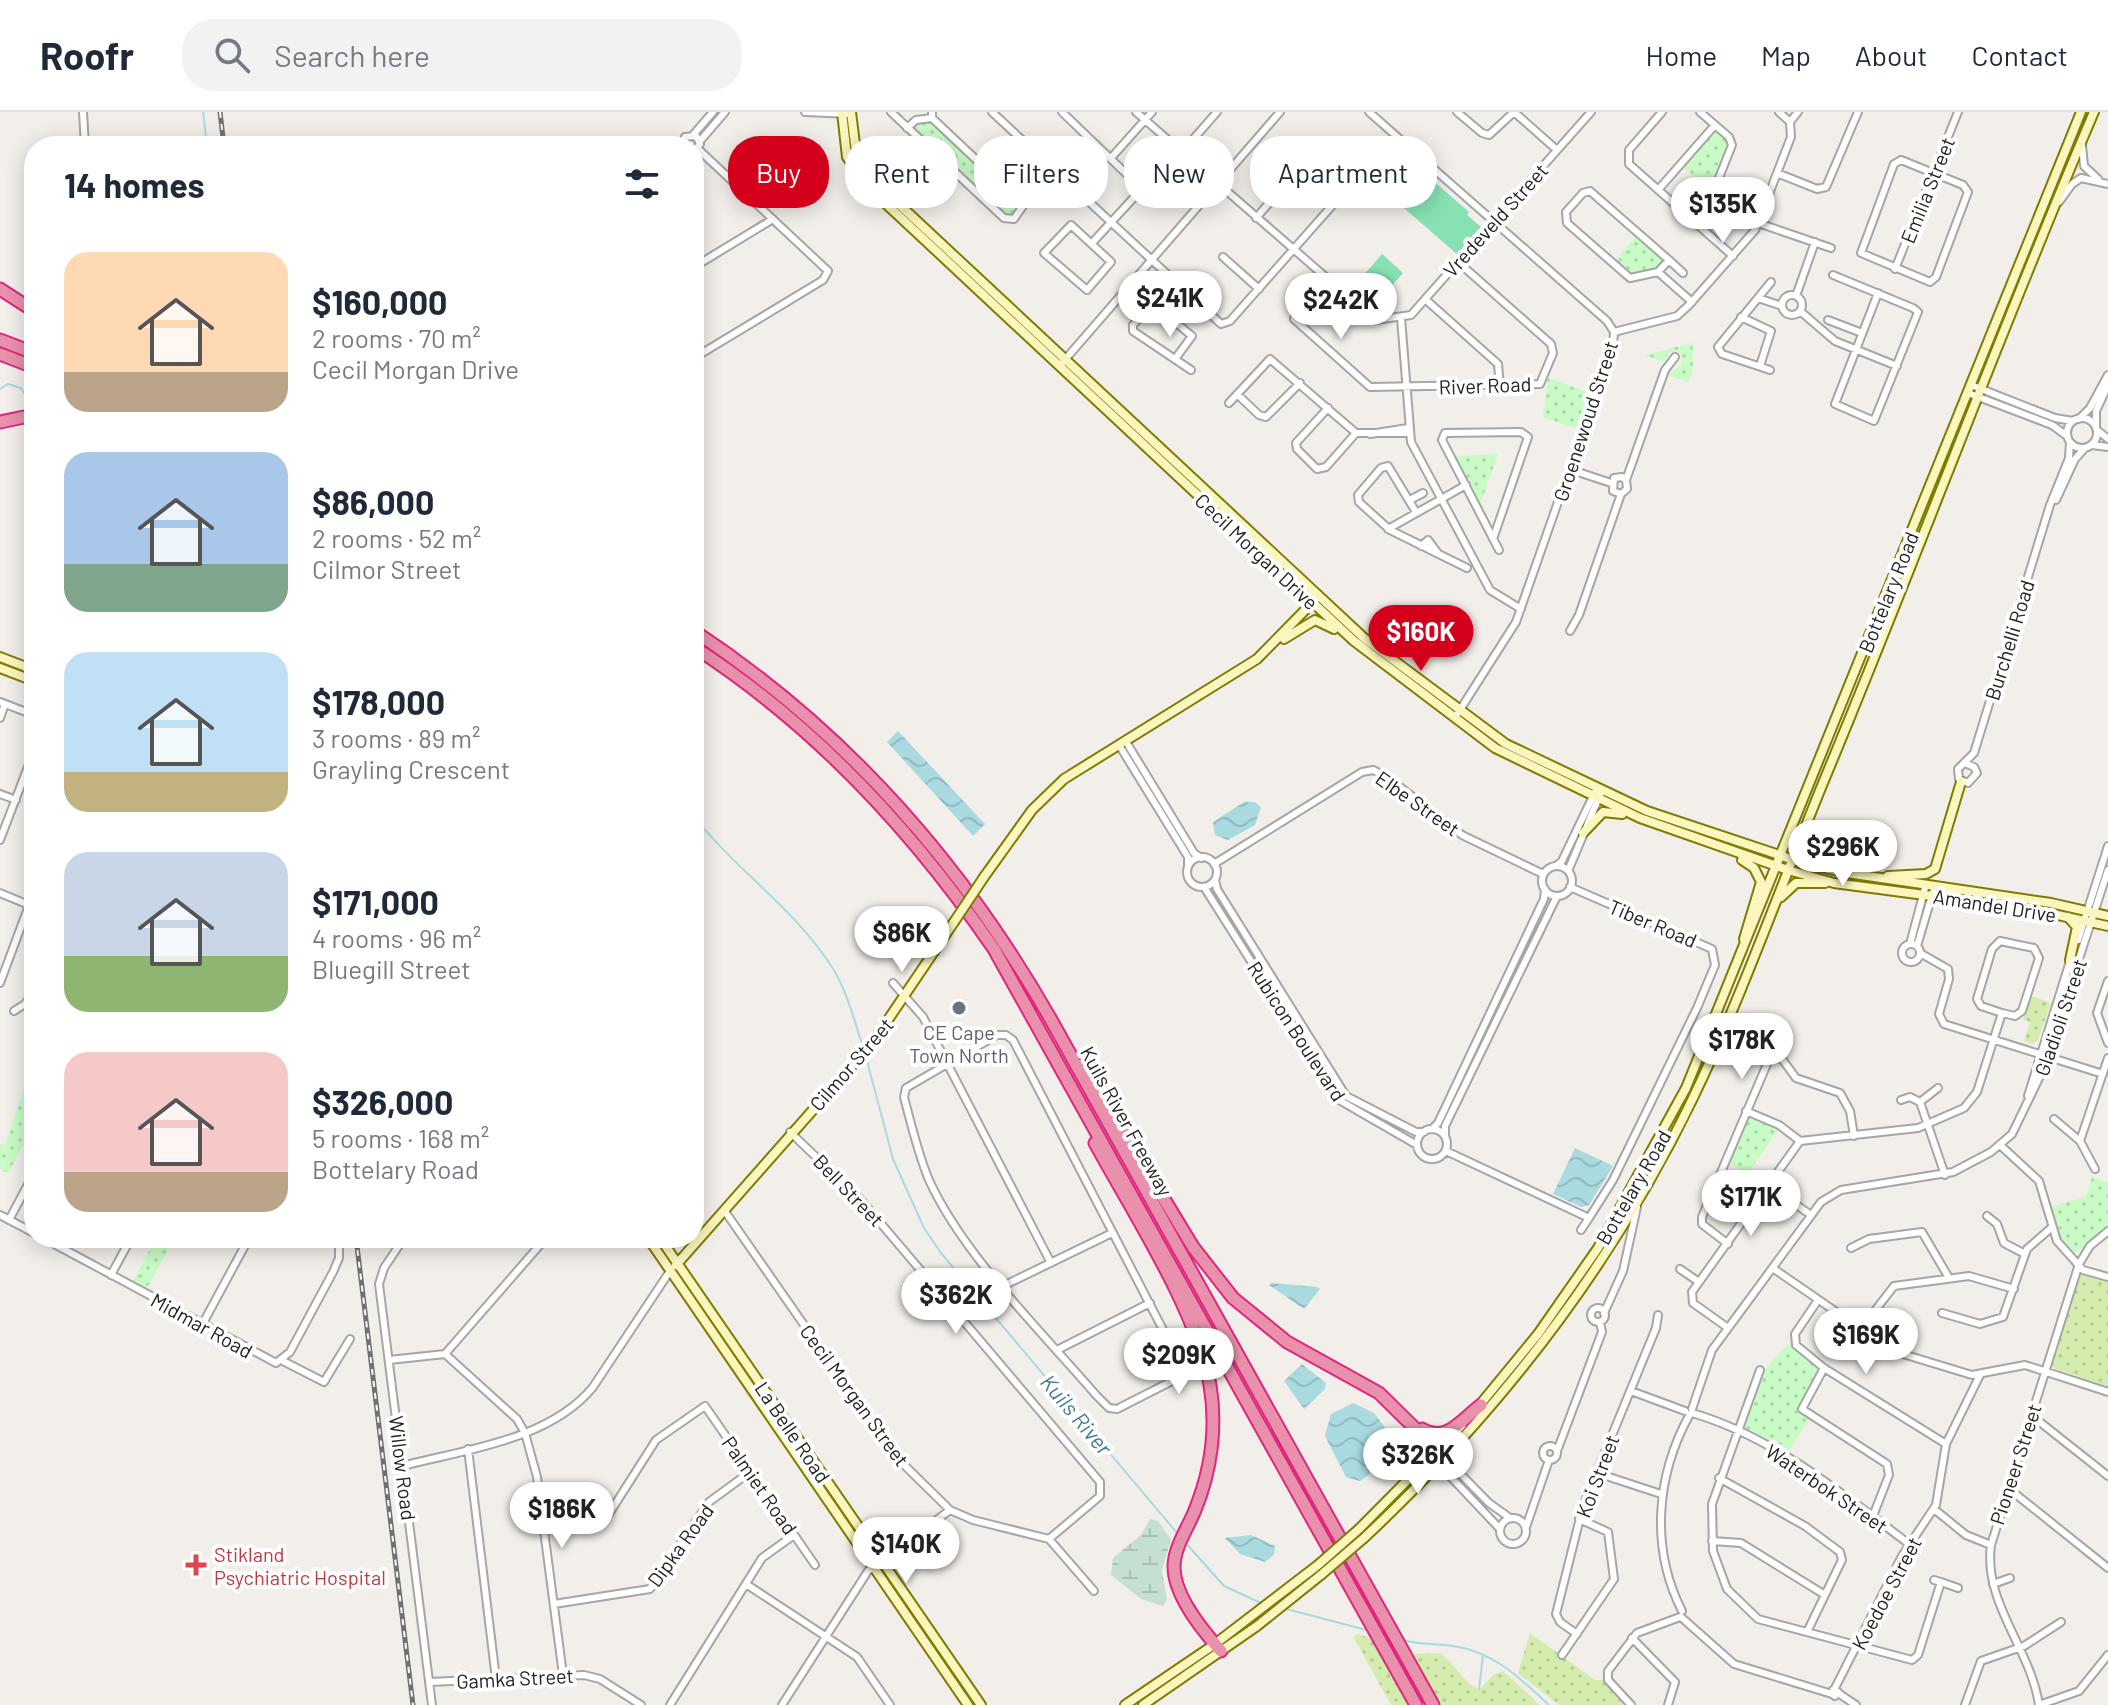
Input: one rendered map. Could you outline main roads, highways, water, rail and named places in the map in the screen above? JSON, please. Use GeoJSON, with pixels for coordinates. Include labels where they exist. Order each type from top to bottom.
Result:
{"type":"FeatureCollection","features":[{"type":"Feature","properties":{"kind":"highway"},"geometry":{"type":"LineString","coordinates":[[0,289],[24,305]]}},
{"type":"Feature","properties":{"kind":"highway"},"geometry":{"type":"LineString","coordinates":[[0,340],[24,349]]}},
{"type":"Feature","properties":{"kind":"highway"},"geometry":{"type":"LineString","coordinates":[[0,354],[24,363]]}},
{"type":"Feature","properties":{"kind":"highway"},"geometry":{"type":"LineString","coordinates":[[0,422],[24,417]]}},
{"type":"Feature","properties":{"kind":"highway","name":"Kuils River Freeway"},"geometry":{"type":"LineString","coordinates":[[704,638],[781,694],[884,789],[982,908],[1050,1018],[1433,1705]]}},
{"type":"Feature","properties":{"kind":"highway","name":"Kuils River Freeway"},"geometry":{"type":"LineString","coordinates":[[704,654],[772,704],[875,798],[971,916],[1038,1024],[1416,1705]]}},
{"type":"Feature","properties":{"kind":"highway"},"geometry":{"type":"LineString","coordinates":[[1050,1018],[1081,1062],[1193,1247],[1223,1287],[1261,1323],[1287,1342],[1379,1393],[1411,1423],[1439,1458]]}},
{"type":"Feature","properties":{"kind":"highway"},"geometry":{"type":"LineString","coordinates":[[1038,1024],[1049,1055],[1179,1299],[1205,1363],[1211,1396],[1212,1443],[1207,1472],[1174,1561],[1182,1596],[1218,1648]]}},
{"type":"Feature","properties":{"kind":"highway"},"geometry":{"type":"LineString","coordinates":[[1411,1423],[1430,1434],[1441,1435],[1481,1405]]}},
{"type":"Feature","properties":{"kind":"main road","name":"Bottelary Road"},"geometry":{"type":"LineString","coordinates":[[1125,1705],[1257,1626],[1302,1590],[1359,1529],[1439,1458],[1553,1313],[1629,1197],[1686,1088],[1733,978],[2081,112]]}},
{"type":"Feature","properties":{"kind":"main road","name":"Bottelary Road"},"geometry":{"type":"LineString","coordinates":[[1143,1705],[1293,1585],[1364,1538],[1541,1346],[1639,1200],[1693,1098],[1761,937],[2094,112]]}},
{"type":"Feature","properties":{"kind":"main road","name":"Cecil Morgan Drive"},"geometry":{"type":"LineString","coordinates":[[846,113],[845,148],[863,182],[1316,599],[1457,716]]}},
{"type":"Feature","properties":{"kind":"main road","name":"Cecil Morgan Drive"},"geometry":{"type":"LineString","coordinates":[[1316,599],[1343,631],[1457,716],[1650,822],[1788,870]]}},
{"type":"Feature","properties":{"kind":"main road","name":"Cilmor Street"},"geometry":{"type":"LineString","coordinates":[[704,1233],[790,1132],[873,1042],[1017,828],[1045,796],[1122,742],[1270,648],[1316,599]]}},
{"type":"Feature","properties":{"kind":"main road"},"geometry":{"type":"LineString","coordinates":[[1270,648],[1315,620],[1343,631]]}},
{"type":"Feature","properties":{"kind":"main road"},"geometry":{"type":"LineString","coordinates":[[0,657],[24,666]]}},
{"type":"Feature","properties":{"kind":"main road"},"geometry":{"type":"LineString","coordinates":[[0,668],[24,677]]}},
{"type":"Feature","properties":{"kind":"main road"},"geometry":{"type":"LineString","coordinates":[[1883,878],[1926,874],[1935,869],[1961,782]]}},
{"type":"Feature","properties":{"kind":"main road","name":"Cecil Morgan Drive"},"geometry":{"type":"LineString","coordinates":[[1597,793],[1792,860]]}},
{"type":"Feature","properties":{"kind":"main road"},"geometry":{"type":"LineString","coordinates":[[1583,833],[1595,817],[1607,811],[1650,822]]}},
{"type":"Feature","properties":{"kind":"main road"},"geometry":{"type":"LineString","coordinates":[[1674,831],[1747,862],[1761,878],[1761,891],[1733,978]]}},
{"type":"Feature","properties":{"kind":"main road","name":"Amandel Drive"},"geometry":{"type":"LineString","coordinates":[[1792,860],[2067,916],[2108,916]]}},
{"type":"Feature","properties":{"kind":"main road","name":"Amandel Drive"},"geometry":{"type":"LineString","coordinates":[[1788,870],[1834,883],[1929,890],[2090,916],[2108,926]]}},
{"type":"Feature","properties":{"kind":"main road"},"geometry":{"type":"LineString","coordinates":[[1761,937],[1790,886],[1834,883]]}},
{"type":"Feature","properties":{"kind":"main road"},"geometry":{"type":"LineString","coordinates":[[2067,916],[2077,927],[2070,960]]}},
{"type":"Feature","properties":{"kind":"main road","name":"La Belle Road"},"geometry":{"type":"LineString","coordinates":[[655,1248],[968,1705]]}},
{"type":"Feature","properties":{"kind":"main road","name":"La Belle Road"},"geometry":{"type":"LineString","coordinates":[[667,1248],[983,1705]]}},
{"type":"Feature","properties":{"kind":"main road","name":"Cilmor Street"},"geometry":{"type":"LineString","coordinates":[[670,1271],[692,1248]]}},
{"type":"Feature","properties":{"kind":"water"},"geometry":{"type":"Polygon","coordinates":[[[898,731],[985,824],[973,836],[887,742],[898,731]]]}},
{"type":"Feature","properties":{"kind":"water"},"geometry":{"type":"Polygon","coordinates":[[[1244,802],[1255,802],[1261,807],[1255,825],[1228,840],[1215,835],[1213,822],[1244,802]]]}},
{"type":"Feature","properties":{"kind":"water"},"geometry":{"type":"Polygon","coordinates":[[[1575,1148],[1613,1166],[1589,1205],[1581,1207],[1553,1194],[1575,1148]]]}},
{"type":"Feature","properties":{"kind":"water"},"geometry":{"type":"Polygon","coordinates":[[[1269,1285],[1320,1289],[1304,1309],[1269,1285]]]}},
{"type":"Feature","properties":{"kind":"water"},"geometry":{"type":"Polygon","coordinates":[[[1302,1364],[1326,1383],[1325,1389],[1304,1409],[1284,1381],[1302,1364]]]}},
{"type":"Feature","properties":{"kind":"water"},"geometry":{"type":"Polygon","coordinates":[[[1353,1403],[1374,1413],[1400,1447],[1399,1453],[1360,1481],[1346,1477],[1325,1436],[1331,1414],[1353,1403]]]}},
{"type":"Feature","properties":{"kind":"water"},"geometry":{"type":"Polygon","coordinates":[[[1251,1535],[1275,1546],[1274,1555],[1265,1562],[1240,1554],[1225,1538],[1251,1535]]]}},
{"type":"Feature","properties":{"kind":"waterway"},"geometry":{"type":"LineString","coordinates":[[203,112],[206,136]]}},
{"type":"Feature","properties":{"kind":"waterway","name":"Kuils River"},"geometry":{"type":"LineString","coordinates":[[0,389],[8,384],[21,388],[24,393]]}},
{"type":"Feature","properties":{"kind":"waterway","name":"Kuils River"},"geometry":{"type":"LineString","coordinates":[[704,829],[817,946],[842,986],[863,1047]]}},
{"type":"Feature","properties":{"kind":"waterway","name":"Kuils River"},"geometry":{"type":"LineString","coordinates":[[865,1053],[893,1159],[924,1228],[941,1253],[1177,1533]]}},
{"type":"Feature","properties":{"kind":"waterway","name":"Kuils River"},"geometry":{"type":"LineString","coordinates":[[1184,1541],[1224,1586],[1261,1603]]}},
{"type":"Feature","properties":{"kind":"waterway","name":"Kuils River"},"geometry":{"type":"LineString","coordinates":[[1283,1608],[1370,1631]]}},
{"type":"Feature","properties":{"kind":"waterway","name":"Kuils River"},"geometry":{"type":"LineString","coordinates":[[1403,1640],[1453,1646],[1481,1654],[1517,1676],[1549,1705]]}},
{"type":"Feature","properties":{"kind":"waterway"},"geometry":{"type":"LineString","coordinates":[[1479,1689],[1483,1655]]}},
{"type":"Feature","properties":{"kind":"railway"},"geometry":{"type":"LineString","coordinates":[[220,112],[223,136]]}},
{"type":"Feature","properties":{"kind":"railway"},"geometry":{"type":"LineString","coordinates":[[357,1248],[413,1705]]}},
{"type":"Feature","properties":{"kind":"place","name":"CE Cape Town North"},"geometry":{"type":"Point","coordinates":[959,1008]}},
{"type":"Feature","properties":{"kind":"place","name":"Stikland Psychiatric Hospital"},"geometry":{"type":"Point","coordinates":[196,1565]}}]}
